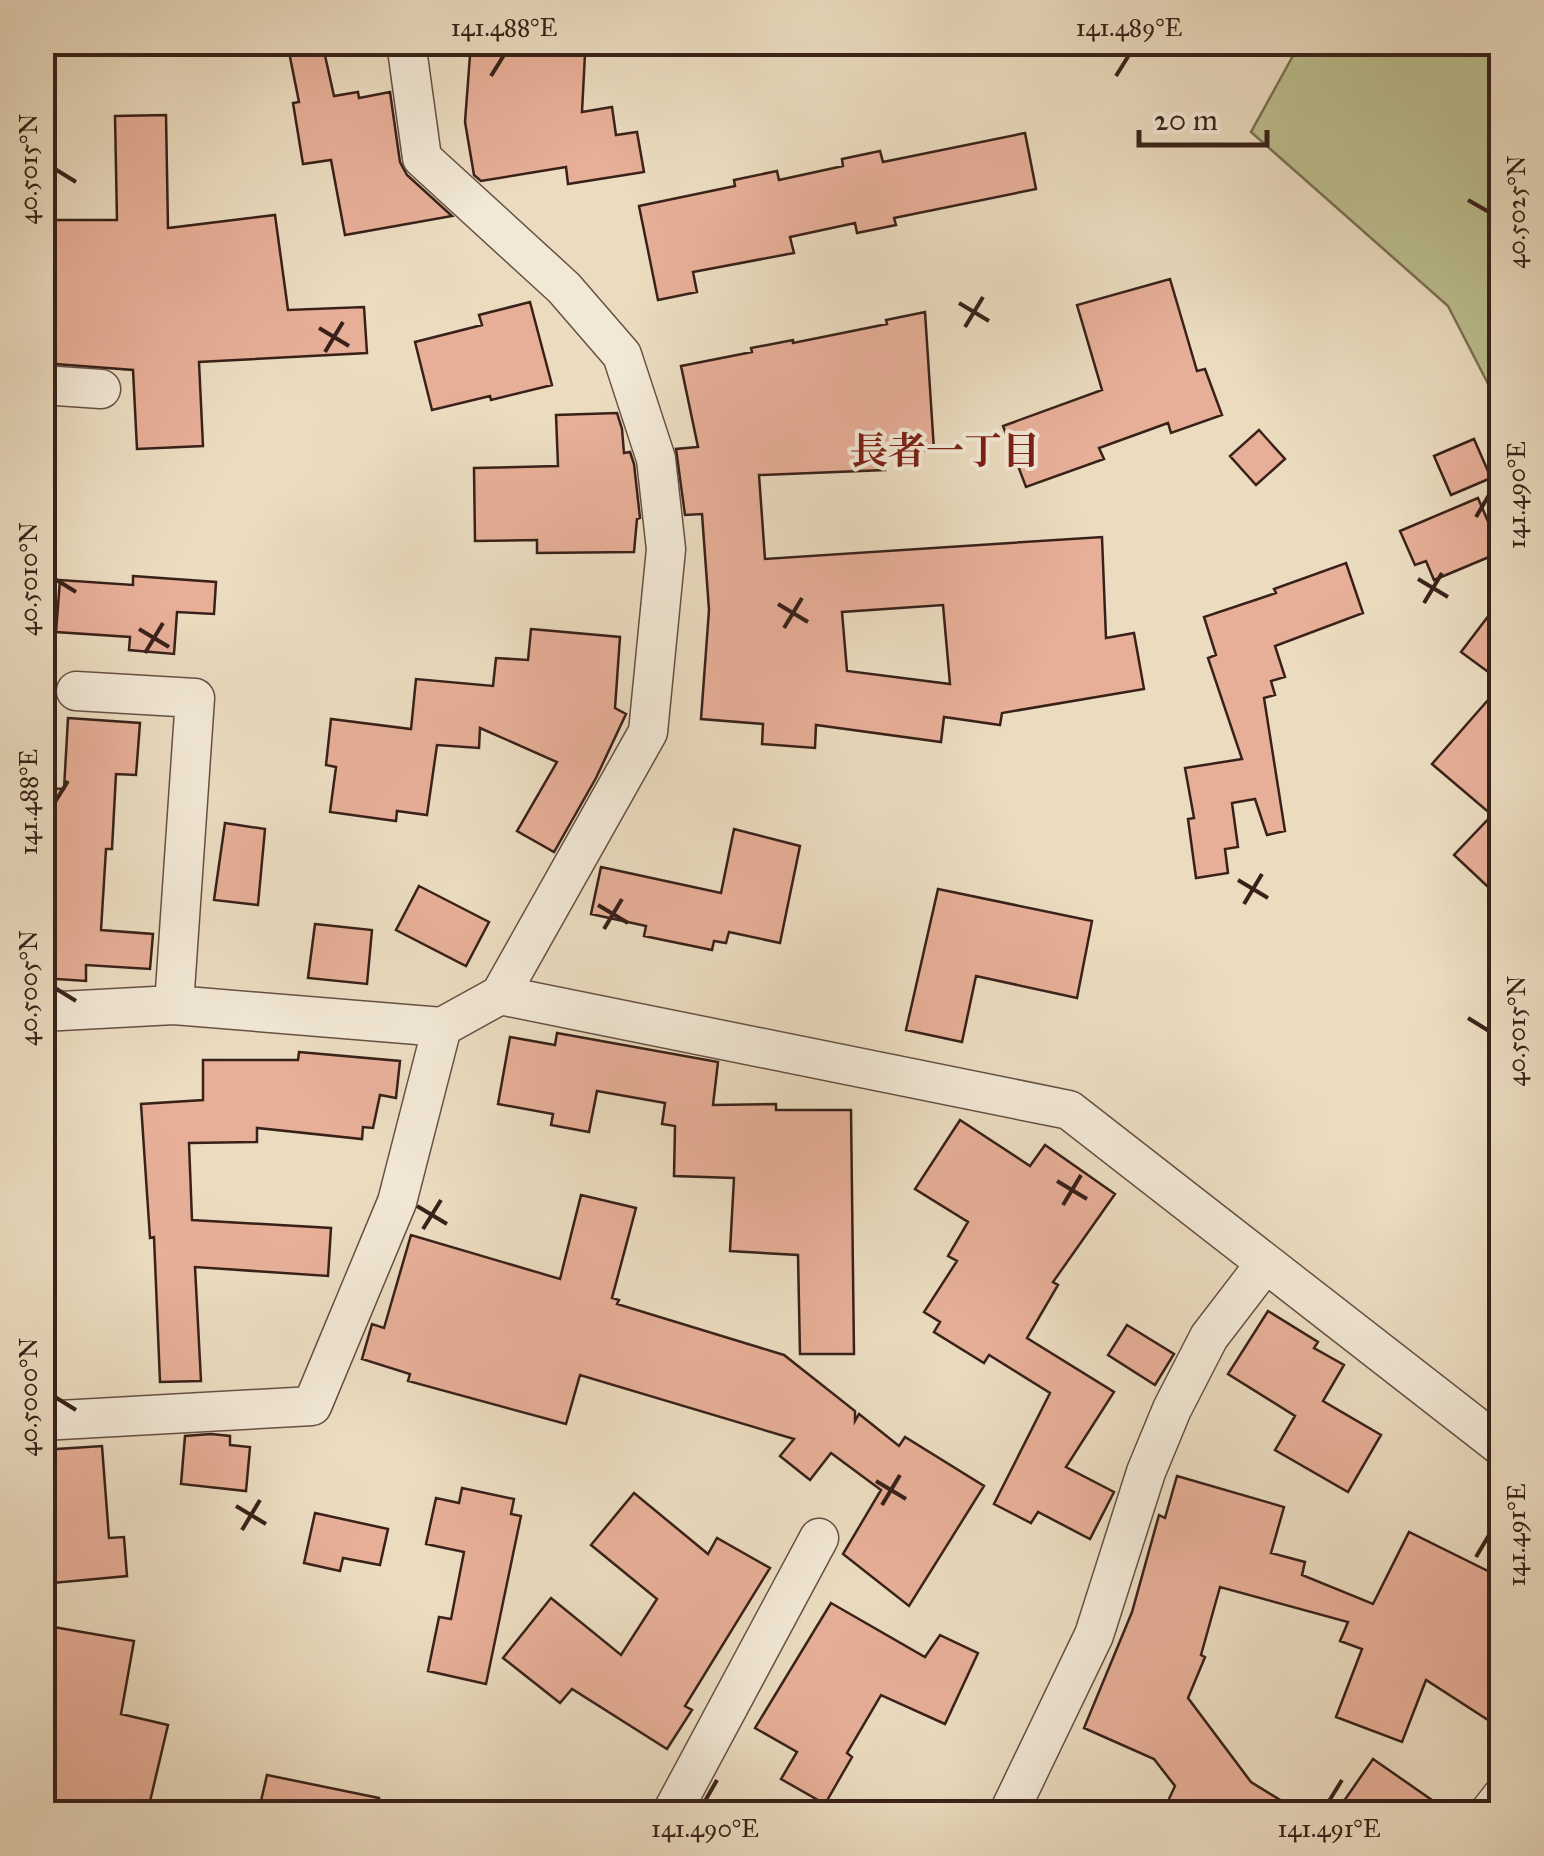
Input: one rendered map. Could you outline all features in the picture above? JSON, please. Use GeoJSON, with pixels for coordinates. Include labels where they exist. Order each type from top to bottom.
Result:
{"type":"FeatureCollection","features":[{"type":"Feature","properties":{"kind":"street"},"geometry":{"type":"LineString","coordinates":[[42,1012],[174,1004],[442,1027],[500,995],[648,732],[666,549],[656,459],[622,354],[564,288],[422,158],[406,42]]}},
{"type":"Feature","properties":{"kind":"street"},"geometry":{"type":"LineString","coordinates":[[42,385],[101,388]]}},
{"type":"Feature","properties":{"kind":"street"},"geometry":{"type":"LineString","coordinates":[[76,690],[196,698],[174,1004]]}},
{"type":"Feature","properties":{"kind":"street"},"geometry":{"type":"LineString","coordinates":[[500,995],[1070,1110],[1502,1446]]}},
{"type":"Feature","properties":{"kind":"street"},"geometry":{"type":"LineString","coordinates":[[42,1421],[312,1406],[397,1202],[442,1027]]}},
{"type":"Feature","properties":{"kind":"street"},"geometry":{"type":"LineString","coordinates":[[1008,1814],[1094,1634],[1146,1472],[1172,1409],[1210,1337],[1265,1264]]}},
{"type":"Feature","properties":{"kind":"street"},"geometry":{"type":"LineString","coordinates":[[671,1814],[819,1538]]}},
{"type":"Feature","properties":{"kind":"street"},"geometry":{"type":"LineString","coordinates":[[1488,1814],[1502,1796]]}},
{"type":"Feature","properties":{"kind":"green space"},"geometry":{"type":"Polygon","coordinates":[[[1300,43],[1501,43],[1501,409],[1448,306],[1251,132],[1300,43]]]}},
{"type":"Feature","properties":{"kind":"building"},"geometry":{"type":"Polygon","coordinates":[[[287,42],[322,42],[334,96],[358,92],[359,98],[390,92],[400,162],[407,175],[452,216],[345,235],[331,160],[303,164],[293,103],[299,102],[287,42]]]}},
{"type":"Feature","properties":{"kind":"building"},"geometry":{"type":"Polygon","coordinates":[[[471,42],[569,42],[569,53],[585,54],[582,112],[612,107],[616,135],[637,132],[644,172],[568,184],[566,167],[481,181],[474,175],[465,122],[471,42]]]}},
{"type":"Feature","properties":{"kind":"building"},"geometry":{"type":"Polygon","coordinates":[[[166,115],[168,228],[275,215],[288,310],[364,307],[367,353],[199,362],[203,446],[137,449],[133,370],[42,363],[42,220],[117,220],[115,116],[166,115]]]}},
{"type":"Feature","properties":{"kind":"building"},"geometry":{"type":"Polygon","coordinates":[[[1025,133],[1036,189],[894,218],[896,225],[857,233],[855,223],[790,237],[794,253],[693,272],[697,292],[658,300],[639,206],[735,186],[734,180],[777,171],[779,180],[843,166],[842,159],[880,151],[883,162],[1025,133]]]}},
{"type":"Feature","properties":{"kind":"building"},"geometry":{"type":"Polygon","coordinates":[[[1170,279],[1197,371],[1205,369],[1222,415],[1171,433],[1168,423],[1099,448],[1104,459],[1026,487],[1003,426],[1102,390],[1077,305],[1170,279]]]}},
{"type":"Feature","properties":{"kind":"building"},"geometry":{"type":"Polygon","coordinates":[[[530,302],[552,385],[432,410],[415,342],[482,325],[479,315],[530,302]]]}},
{"type":"Feature","properties":{"kind":"building"},"geometry":{"type":"Polygon","coordinates":[[[925,312],[934,450],[884,454],[885,470],[759,475],[765,559],[1102,537],[1106,638],[1134,633],[1144,689],[1002,713],[1000,725],[944,717],[941,742],[816,725],[815,748],[762,744],[763,724],[701,719],[709,610],[702,514],[685,515],[676,449],[698,447],[681,366],[752,352],[751,348],[887,324],[886,320],[925,312]],[[943,605],[842,612],[847,671],[950,684],[943,605]]]}},
{"type":"Feature","properties":{"kind":"building"},"geometry":{"type":"Polygon","coordinates":[[[617,413],[624,453],[630,452],[634,464],[640,518],[634,552],[537,553],[537,540],[475,541],[474,468],[558,466],[556,415],[617,413]]]}},
{"type":"Feature","properties":{"kind":"building"},"geometry":{"type":"Polygon","coordinates":[[[1259,430],[1285,459],[1256,485],[1230,456],[1259,430]]]}},
{"type":"Feature","properties":{"kind":"building"},"geometry":{"type":"Polygon","coordinates":[[[1474,439],[1491,478],[1451,495],[1434,456],[1474,439]]]}},
{"type":"Feature","properties":{"kind":"building"},"geometry":{"type":"Polygon","coordinates":[[[1478,498],[1501,552],[1434,580],[1426,561],[1415,565],[1400,531],[1478,498]]]}},
{"type":"Feature","properties":{"kind":"building"},"geometry":{"type":"Polygon","coordinates":[[[1346,563],[1363,613],[1275,646],[1285,677],[1271,681],[1275,695],[1264,698],[1285,831],[1267,835],[1255,799],[1232,803],[1238,847],[1225,849],[1228,873],[1196,878],[1188,819],[1194,818],[1185,768],[1242,759],[1208,658],[1216,655],[1204,617],[1276,593],[1274,589],[1346,563]]]}},
{"type":"Feature","properties":{"kind":"building"},"geometry":{"type":"Polygon","coordinates":[[[133,576],[216,582],[214,614],[177,612],[174,654],[129,650],[130,637],[56,632],[60,580],[133,585],[133,576]]]}},
{"type":"Feature","properties":{"kind":"building"},"geometry":{"type":"Polygon","coordinates":[[[1502,598],[1502,682],[1461,652],[1502,598]]]}},
{"type":"Feature","properties":{"kind":"building"},"geometry":{"type":"Polygon","coordinates":[[[531,629],[620,637],[615,708],[626,714],[596,778],[554,852],[517,831],[557,762],[480,728],[479,748],[437,745],[427,815],[397,811],[396,821],[330,812],[336,767],[326,765],[331,719],[411,729],[416,679],[493,686],[496,658],[528,660],[531,629]]]}},
{"type":"Feature","properties":{"kind":"building"},"geometry":{"type":"Polygon","coordinates":[[[1502,684],[1502,900],[1454,855],[1492,815],[1432,764],[1502,684]]]}},
{"type":"Feature","properties":{"kind":"building"},"geometry":{"type":"Polygon","coordinates":[[[68,718],[140,723],[136,775],[116,774],[112,849],[106,849],[101,930],[153,934],[150,969],[86,965],[86,981],[42,978],[42,934],[47,935],[53,845],[44,845],[47,788],[64,789],[68,718]]]}},
{"type":"Feature","properties":{"kind":"building"},"geometry":{"type":"Polygon","coordinates":[[[225,823],[265,829],[258,905],[214,900],[225,823]]]}},
{"type":"Feature","properties":{"kind":"building"},"geometry":{"type":"Polygon","coordinates":[[[734,829],[800,846],[780,943],[729,932],[726,943],[714,941],[712,950],[644,936],[646,926],[591,914],[601,867],[721,893],[734,829]]]}},
{"type":"Feature","properties":{"kind":"building"},"geometry":{"type":"Polygon","coordinates":[[[419,886],[489,922],[466,966],[396,930],[419,886]]]}},
{"type":"Feature","properties":{"kind":"building"},"geometry":{"type":"Polygon","coordinates":[[[938,889],[1092,921],[1077,998],[976,976],[962,1042],[906,1030],[938,889]]]}},
{"type":"Feature","properties":{"kind":"building"},"geometry":{"type":"Polygon","coordinates":[[[315,924],[372,930],[367,984],[308,978],[315,924]]]}},
{"type":"Feature","properties":{"kind":"building"},"geometry":{"type":"Polygon","coordinates":[[[557,1033],[718,1062],[713,1105],[776,1104],[776,1110],[851,1110],[854,1354],[800,1354],[798,1255],[730,1251],[734,1178],[674,1176],[675,1126],[662,1124],[665,1103],[597,1091],[589,1132],[551,1125],[553,1114],[498,1104],[510,1037],[555,1045],[557,1033]]]}},
{"type":"Feature","properties":{"kind":"building"},"geometry":{"type":"Polygon","coordinates":[[[299,1052],[400,1061],[396,1098],[380,1095],[373,1128],[363,1127],[362,1139],[257,1128],[257,1142],[189,1143],[192,1220],[331,1228],[328,1276],[195,1267],[201,1381],[160,1382],[154,1237],[150,1238],[141,1104],[203,1100],[203,1060],[298,1060],[299,1052]]]}},
{"type":"Feature","properties":{"kind":"building"},"geometry":{"type":"Polygon","coordinates":[[[960,1120],[1030,1166],[1045,1145],[1115,1194],[1053,1282],[1058,1285],[1027,1338],[1114,1392],[1066,1467],[1114,1492],[1090,1539],[1038,1512],[1031,1523],[994,1504],[1050,1393],[989,1355],[984,1363],[934,1332],[940,1322],[924,1312],[957,1261],[948,1256],[968,1222],[915,1189],[960,1120]]]}},
{"type":"Feature","properties":{"kind":"building"},"geometry":{"type":"Polygon","coordinates":[[[581,1195],[636,1208],[612,1298],[619,1300],[617,1304],[784,1355],[855,1411],[855,1421],[859,1414],[899,1446],[905,1437],[984,1486],[909,1606],[843,1554],[881,1490],[831,1453],[810,1480],[780,1456],[794,1439],[580,1375],[566,1424],[408,1381],[410,1374],[362,1359],[372,1324],[384,1328],[411,1235],[560,1279],[581,1195]]]}},
{"type":"Feature","properties":{"kind":"building"},"geometry":{"type":"Polygon","coordinates":[[[1268,1311],[1318,1342],[1314,1348],[1344,1365],[1323,1401],[1381,1435],[1348,1492],[1275,1450],[1295,1416],[1228,1374],[1268,1311]]]}},
{"type":"Feature","properties":{"kind":"building"},"geometry":{"type":"Polygon","coordinates":[[[1127,1325],[1174,1354],[1155,1385],[1108,1355],[1127,1325]]]}},
{"type":"Feature","properties":{"kind":"building"},"geometry":{"type":"Polygon","coordinates":[[[185,1436],[230,1436],[230,1445],[250,1447],[246,1491],[181,1484],[185,1436]]]}},
{"type":"Feature","properties":{"kind":"building"},"geometry":{"type":"Polygon","coordinates":[[[102,1446],[109,1538],[124,1537],[127,1576],[42,1584],[42,1450],[102,1446]]]}},
{"type":"Feature","properties":{"kind":"building"},"geometry":{"type":"Polygon","coordinates":[[[1177,1476],[1284,1507],[1271,1553],[1305,1562],[1302,1575],[1373,1604],[1409,1532],[1502,1578],[1502,1729],[1426,1680],[1402,1742],[1336,1717],[1362,1649],[1340,1641],[1348,1622],[1220,1587],[1201,1655],[1205,1657],[1188,1698],[1251,1782],[1303,1814],[1162,1814],[1175,1786],[1154,1759],[1084,1728],[1132,1612],[1159,1515],[1165,1518],[1177,1476]]]}},
{"type":"Feature","properties":{"kind":"building"},"geometry":{"type":"Polygon","coordinates":[[[462,1488],[514,1499],[511,1514],[521,1516],[486,1684],[428,1671],[439,1617],[451,1619],[464,1552],[426,1544],[436,1498],[459,1503],[462,1488]]]}},
{"type":"Feature","properties":{"kind":"building"},"geometry":{"type":"Polygon","coordinates":[[[634,1493],[708,1554],[717,1538],[770,1568],[685,1706],[692,1710],[667,1749],[572,1689],[560,1703],[503,1658],[551,1598],[621,1655],[657,1599],[591,1545],[634,1493]]]}},
{"type":"Feature","properties":{"kind":"building"},"geometry":{"type":"Polygon","coordinates":[[[315,1513],[388,1529],[380,1565],[343,1558],[340,1571],[304,1563],[315,1513]]]}},
{"type":"Feature","properties":{"kind":"building"},"geometry":{"type":"Polygon","coordinates":[[[831,1603],[925,1657],[940,1635],[978,1653],[945,1724],[881,1695],[847,1753],[852,1757],[825,1804],[781,1779],[797,1752],[755,1728],[831,1603]]]}},
{"type":"Feature","properties":{"kind":"building"},"geometry":{"type":"Polygon","coordinates":[[[42,1625],[134,1641],[121,1714],[168,1725],[147,1814],[43,1814],[48,1776],[42,1775],[42,1625]]]}},
{"type":"Feature","properties":{"kind":"building"},"geometry":{"type":"Polygon","coordinates":[[[1373,1759],[1452,1814],[1335,1814],[1373,1759]]]}},
{"type":"Feature","properties":{"kind":"building"},"geometry":{"type":"Polygon","coordinates":[[[267,1775],[379,1798],[377,1814],[258,1814],[267,1775]]]}},
{"type":"Feature","properties":{"kind":"district","name":"長者一丁目"},"geometry":{"type":"Point","coordinates":[945,451]}}]}
